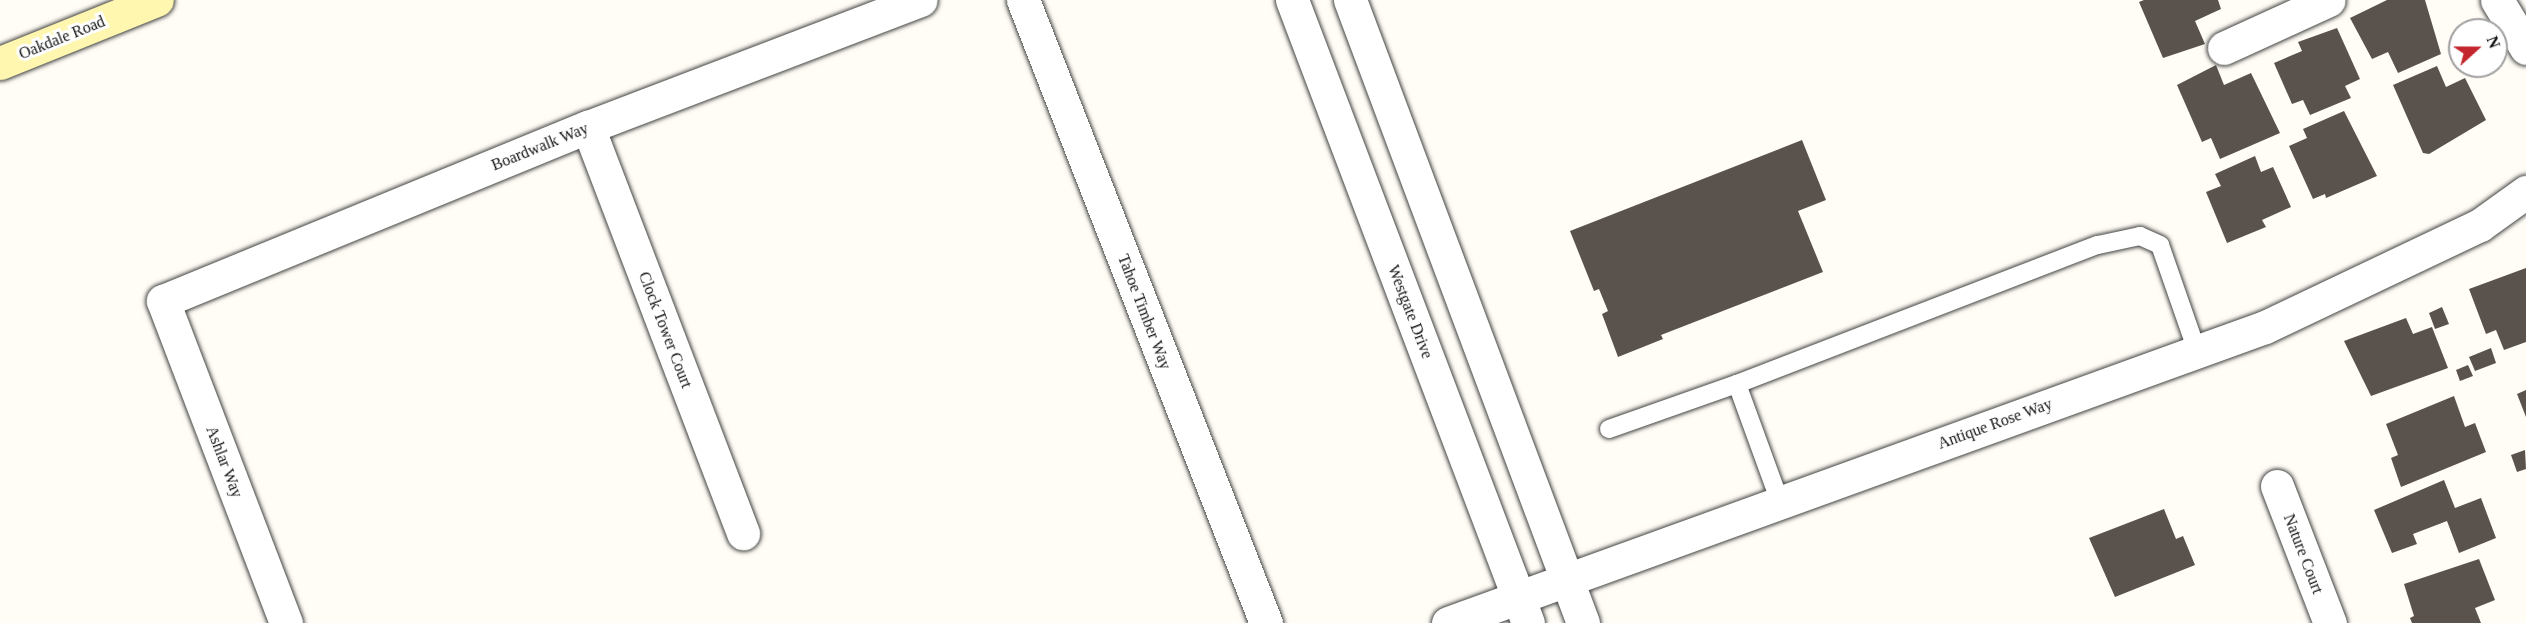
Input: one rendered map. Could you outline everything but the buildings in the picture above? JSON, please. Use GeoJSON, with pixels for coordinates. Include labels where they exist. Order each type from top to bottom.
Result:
{"type":"FeatureCollection","features":[{"type":"Feature","properties":{"kind":"main road","name":"Oakdale Road"},"geometry":{"type":"LineString","coordinates":[[0,63],[157,0]]}},
{"type":"Feature","properties":{"kind":"street","name":"Boardwalk Way"},"geometry":{"type":"LineString","coordinates":[[163,301],[588,128],[921,0]]}},
{"type":"Feature","properties":{"kind":"street","name":"Tahoe Timber Way"},"geometry":{"type":"LineString","coordinates":[[1023,0],[1266,623]]}},
{"type":"Feature","properties":{"kind":"street","name":"Westgate Drive"},"geometry":{"type":"LineString","coordinates":[[1292,0],[1523,609]]}},
{"type":"Feature","properties":{"kind":"street"},"geometry":{"type":"LineString","coordinates":[[1350,0],[1583,623]]}},
{"type":"Feature","properties":{"kind":"street"},"geometry":{"type":"LineString","coordinates":[[2224,48],[2329,0]]}},
{"type":"Feature","properties":{"kind":"street"},"geometry":{"type":"LineString","coordinates":[[2497,0],[2526,48]]}},
{"type":"Feature","properties":{"kind":"street","name":"Clock Tower Court"},"geometry":{"type":"LineString","coordinates":[[588,128],[743,533]]}},
{"type":"Feature","properties":{"kind":"street","name":"Antique Rose Way"},"geometry":{"type":"LineString","coordinates":[[1448,623],[1523,609],[1565,579],[2197,351],[2349,290],[2480,225],[2526,192]]}},
{"type":"Feature","properties":{"kind":"street","name":"Ashlar Way"},"geometry":{"type":"LineString","coordinates":[[163,301],[286,623]]}},
{"type":"Feature","properties":{"kind":"street","name":"Nature Court"},"geometry":{"type":"LineString","coordinates":[[2277,486],[2330,623]]}},
{"type":"Feature","properties":{"kind":"lane"},"geometry":{"type":"LineString","coordinates":[[1609,429],[1737,384],[2098,245],[2140,236],[2160,245],[2197,351]]}},
{"type":"Feature","properties":{"kind":"lane"},"geometry":{"type":"LineString","coordinates":[[1737,384],[1780,502]]}}]}
